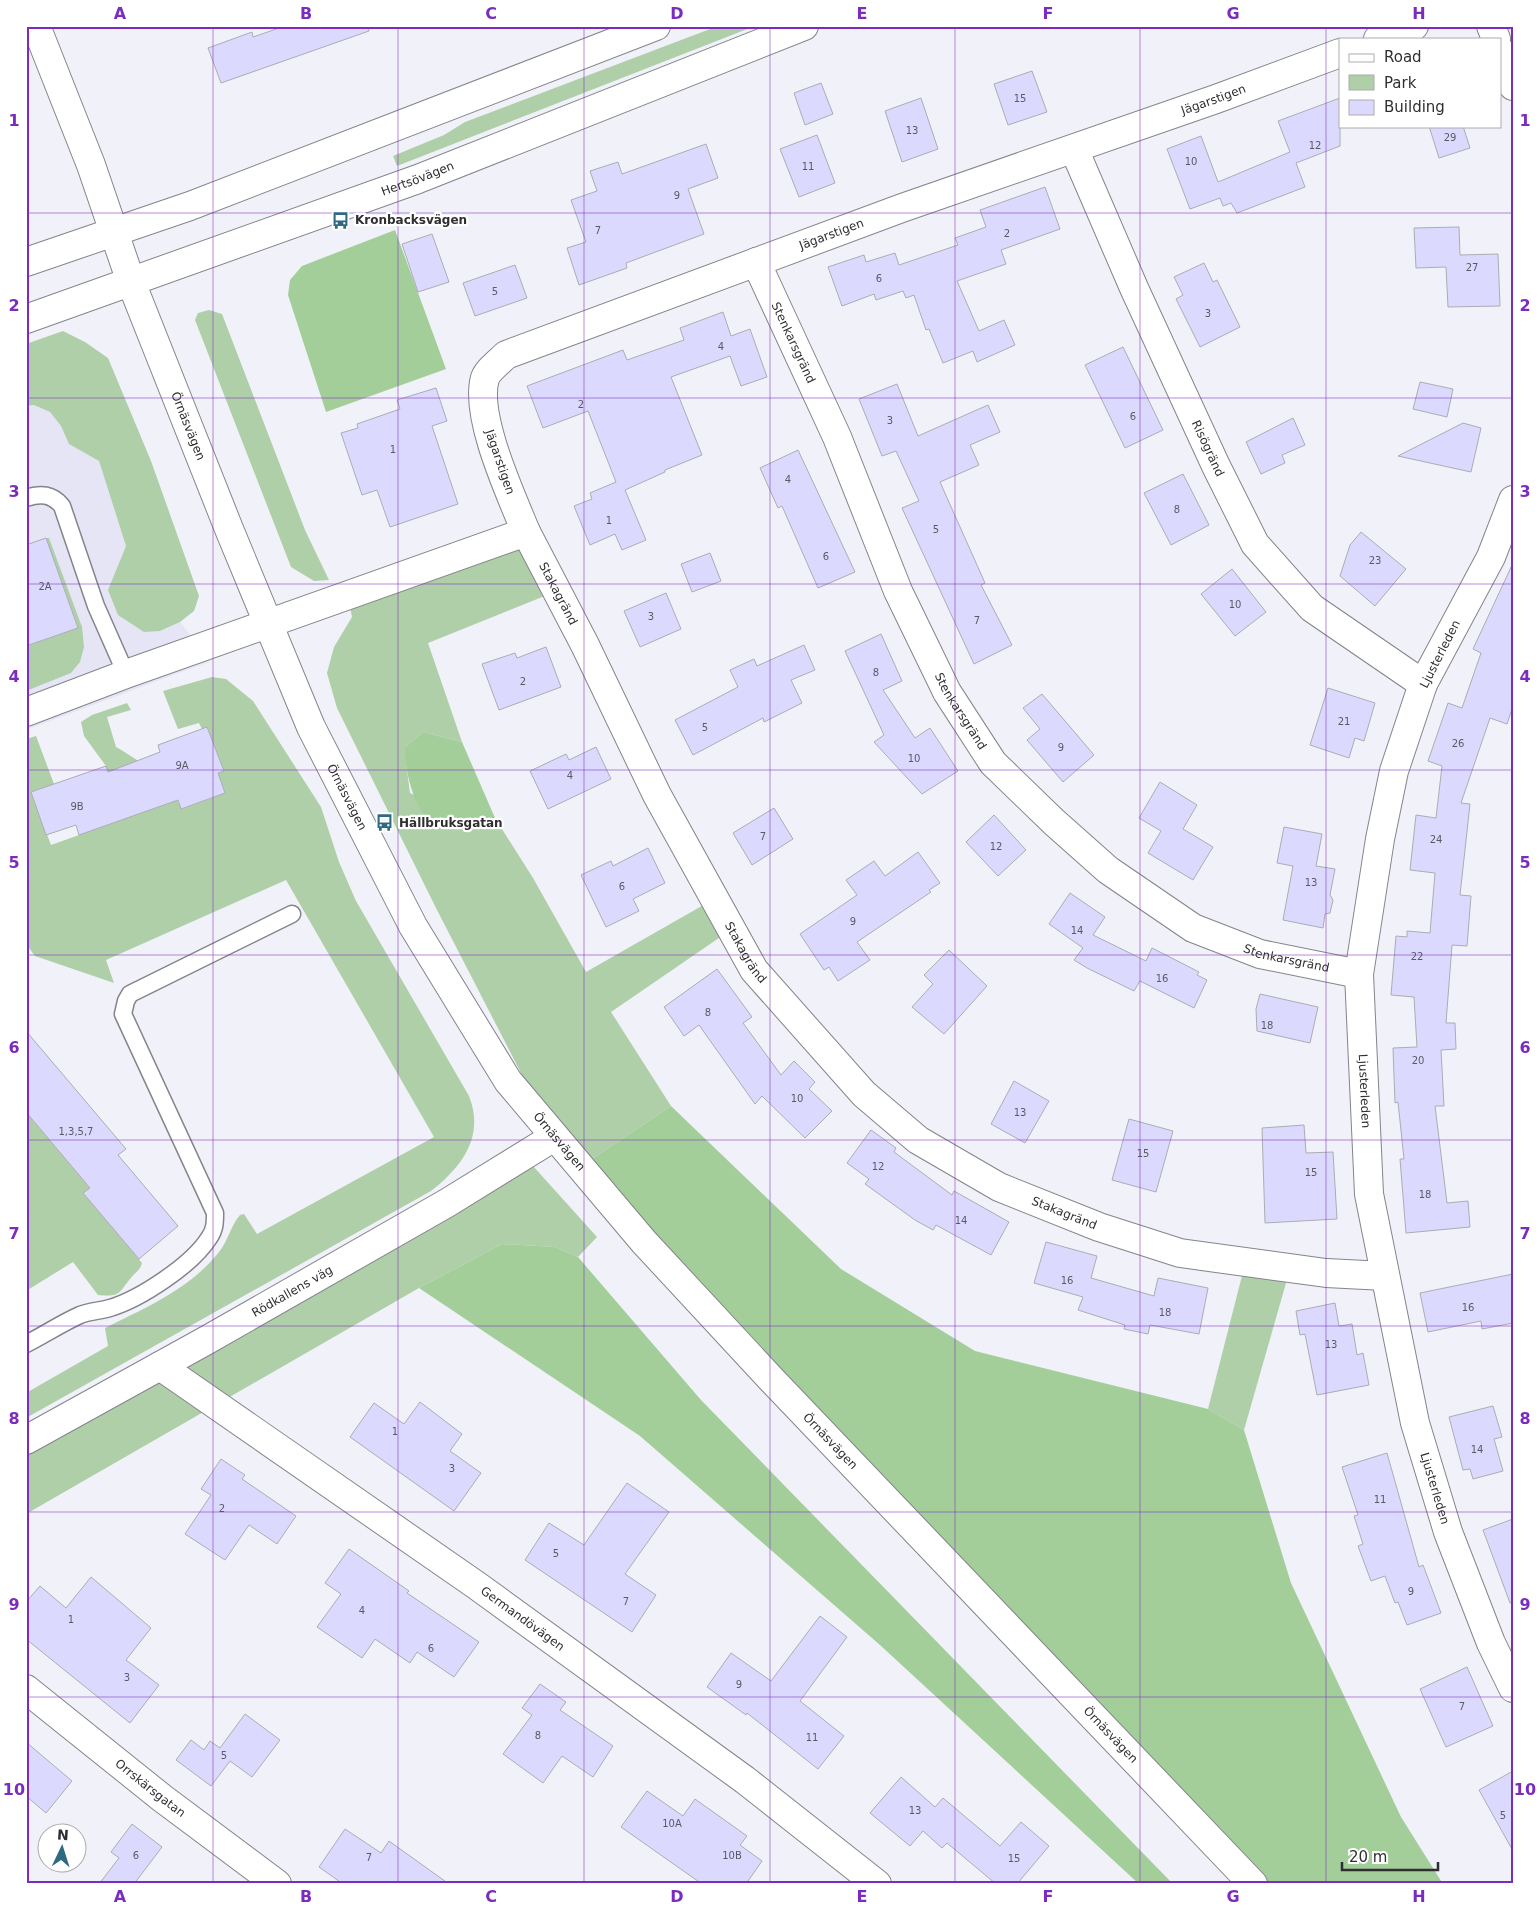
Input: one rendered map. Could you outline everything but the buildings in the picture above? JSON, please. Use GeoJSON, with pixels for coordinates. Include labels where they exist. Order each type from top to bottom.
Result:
{"type":"FeatureCollection","features":[{"type":"Feature","properties":{"kind":"street"},"geometry":{"type":"LineString","coordinates":[[36,26],[91,166],[114,232]]}},
{"type":"Feature","properties":{"kind":"street"},"geometry":{"type":"LineString","coordinates":[[26,262],[190,206],[656,26]]}},
{"type":"Feature","properties":{"kind":"street","name":"Hertsövägen"},"geometry":{"type":"LineString","coordinates":[[26,319],[418,179],[804,26]]}},
{"type":"Feature","properties":{"kind":"street"},"geometry":{"type":"LineString","coordinates":[[1381,38],[1414,26]]}},
{"type":"Feature","properties":{"kind":"street"},"geometry":{"type":"LineString","coordinates":[[1491,26],[1496,38]]}},
{"type":"Feature","properties":{"kind":"street","name":"Jägarstigen"},"geometry":{"type":"LineString","coordinates":[[526,532],[501,468],[483,409],[485,376],[506,355],[756,262],[1216,99],[1339,53]]}},
{"type":"Feature","properties":{"kind":"street"},"geometry":{"type":"LineString","coordinates":[[1502,56],[1513,86]]}},
{"type":"Feature","properties":{"kind":"street","name":"Risögränd"},"geometry":{"type":"LineString","coordinates":[[1074,149],[1142,306],[1216,466],[1255,544],[1312,608],[1423,684]]}},
{"type":"Feature","properties":{"kind":"street","name":"Örnäsvägen"},"geometry":{"type":"LineString","coordinates":[[114,232],[131,282],[268,625],[311,727],[413,926],[508,1081],[644,1242],[771,1379],[1253,1884]]}},
{"type":"Feature","properties":{"kind":"street","name":"Stenkarsgränd"},"geometry":{"type":"LineString","coordinates":[[756,262],[837,437],[898,591],[947,692],[992,763],[1108,870],[1193,928],[1260,954],[1358,974]]}},
{"type":"Feature","properties":{"kind":"street","name":"Ljusterleden"},"geometry":{"type":"LineString","coordinates":[[1513,500],[1491,556],[1423,684],[1394,771],[1380,839],[1358,974],[1369,1194],[1415,1423],[1448,1532],[1491,1643],[1513,1688]]}},
{"type":"Feature","properties":{"kind":"street"},"geometry":{"type":"LineString","coordinates":[[26,712],[126,674],[526,532]]}},
{"type":"Feature","properties":{"kind":"street","name":"Stakagränd"},"geometry":{"type":"LineString","coordinates":[[526,532],[585,645],[657,795],[754,970],[864,1094],[918,1140],[999,1187],[1099,1227],[1180,1253],[1326,1273],[1385,1276]]}},
{"type":"Feature","properties":{"kind":"street","name":"Rödkallens väg"},"geometry":{"type":"LineString","coordinates":[[26,1440],[447,1203],[554,1137]]}},
{"type":"Feature","properties":{"kind":"street","name":"Germandövägen"},"geometry":{"type":"LineString","coordinates":[[160,1366],[492,1596],[745,1780],[877,1884]]}},
{"type":"Feature","properties":{"kind":"street","name":"Orrskärsgatan"},"geometry":{"type":"LineString","coordinates":[[26,1689],[162,1798],[277,1884]]}},
{"type":"Feature","properties":{"kind":"lane"},"geometry":{"type":"LineString","coordinates":[[26,498],[46,494],[56,499],[62,506],[96,606],[126,674]]}},
{"type":"Feature","properties":{"kind":"lane"},"geometry":{"type":"LineString","coordinates":[[26,1344],[80,1315],[128,1301],[162,1281],[188,1260],[209,1239],[215,1226],[215,1213],[123,1014],[126,1001],[130,994],[292,914]]}},
{"type":"Feature","properties":{"kind":"shaded area"},"geometry":{"type":"Polygon","coordinates":[[[34,405],[50,412],[61,426],[70,444],[99,461],[126,546],[108,590],[160,631],[180,622],[211,661],[26,730],[26,406],[34,405]]]}},
{"type":"Feature","properties":{"kind":"green space"},"geometry":{"type":"Polygon","coordinates":[[[718,26],[755,26],[397,166],[393,156],[444,135],[465,122],[718,26]]]}},
{"type":"Feature","properties":{"kind":"green space"},"geometry":{"type":"Polygon","coordinates":[[[395,230],[446,369],[326,412],[288,295],[290,280],[302,266],[395,230]]]}},
{"type":"Feature","properties":{"kind":"green space"},"geometry":{"type":"Polygon","coordinates":[[[209,310],[222,314],[305,530],[329,580],[314,581],[291,567],[195,320],[198,313],[209,310]]]}},
{"type":"Feature","properties":{"kind":"green space"},"geometry":{"type":"Polygon","coordinates":[[[63,331],[85,342],[108,358],[151,461],[199,596],[194,611],[180,622],[160,631],[144,632],[118,615],[108,590],[126,546],[99,461],[69,444],[61,426],[50,412],[34,405],[26,406],[26,344],[63,331]]]}},
{"type":"Feature","properties":{"kind":"green space"},"geometry":{"type":"Polygon","coordinates":[[[525,531],[557,591],[428,643],[462,742],[423,732],[404,748],[410,793],[478,826],[495,818],[533,878],[586,972],[714,899],[732,929],[611,1012],[671,1106],[580,1167],[554,1137],[436,908],[337,708],[327,673],[334,647],[352,617],[348,596],[525,531]]]}},
{"type":"Feature","properties":{"kind":"green space"},"geometry":{"type":"Polygon","coordinates":[[[46,538],[49,538],[82,627],[84,647],[80,662],[71,673],[26,691],[26,646],[78,627],[46,538]]]}},
{"type":"Feature","properties":{"kind":"green space"},"geometry":{"type":"Polygon","coordinates":[[[212,677],[226,679],[253,701],[321,807],[339,862],[356,901],[469,1096],[474,1124],[472,1137],[468,1150],[461,1161],[431,1191],[26,1418],[26,1393],[108,1346],[105,1328],[166,1296],[195,1277],[219,1252],[240,1215],[244,1214],[257,1234],[434,1137],[286,880],[106,960],[114,983],[35,956],[26,944],[26,739],[36,736],[54,784],[31,792],[51,845],[124,819],[106,766],[84,736],[81,722],[92,715],[127,703],[131,710],[107,717],[116,747],[154,773],[170,790],[182,809],[225,793],[218,773],[224,771],[207,727],[202,729],[199,723],[178,729],[163,691],[212,677]]]}},
{"type":"Feature","properties":{"kind":"green space"},"geometry":{"type":"Polygon","coordinates":[[[423,732],[462,742],[495,818],[473,827],[454,830],[439,826],[427,818],[418,805],[411,788],[404,748],[423,732]]]}},
{"type":"Feature","properties":{"kind":"green space"},"geometry":{"type":"Polygon","coordinates":[[[671,1106],[841,1269],[975,1351],[1208,1409],[1244,1430],[1291,1583],[1401,1817],[1443,1884],[1254,1884],[580,1167],[671,1106]]]}},
{"type":"Feature","properties":{"kind":"green space"},"geometry":{"type":"Polygon","coordinates":[[[26,1112],[90,1188],[84,1193],[142,1263],[139,1270],[115,1295],[98,1295],[73,1262],[26,1291],[26,1112]]]}},
{"type":"Feature","properties":{"kind":"green space"},"geometry":{"type":"Polygon","coordinates":[[[524,1156],[597,1237],[578,1257],[555,1247],[502,1244],[419,1288],[26,1514],[26,1440],[524,1156]]]}},
{"type":"Feature","properties":{"kind":"green space"},"geometry":{"type":"Polygon","coordinates":[[[502,1244],[555,1247],[578,1257],[701,1400],[1173,1884],[1139,1884],[880,1645],[640,1436],[419,1288],[502,1244]]]}},
{"type":"Feature","properties":{"kind":"green space"},"geometry":{"type":"Polygon","coordinates":[[[1245,1264],[1290,1269],[1244,1430],[1208,1409],[1245,1264]]]}},
{"type":"Feature","properties":{"kind":"place","name":"Kronbacksvägen"},"geometry":{"type":"Point","coordinates":[341,220]}},
{"type":"Feature","properties":{"kind":"place","name":"Hällbruksgatan"},"geometry":{"type":"Point","coordinates":[385,823]}}]}
